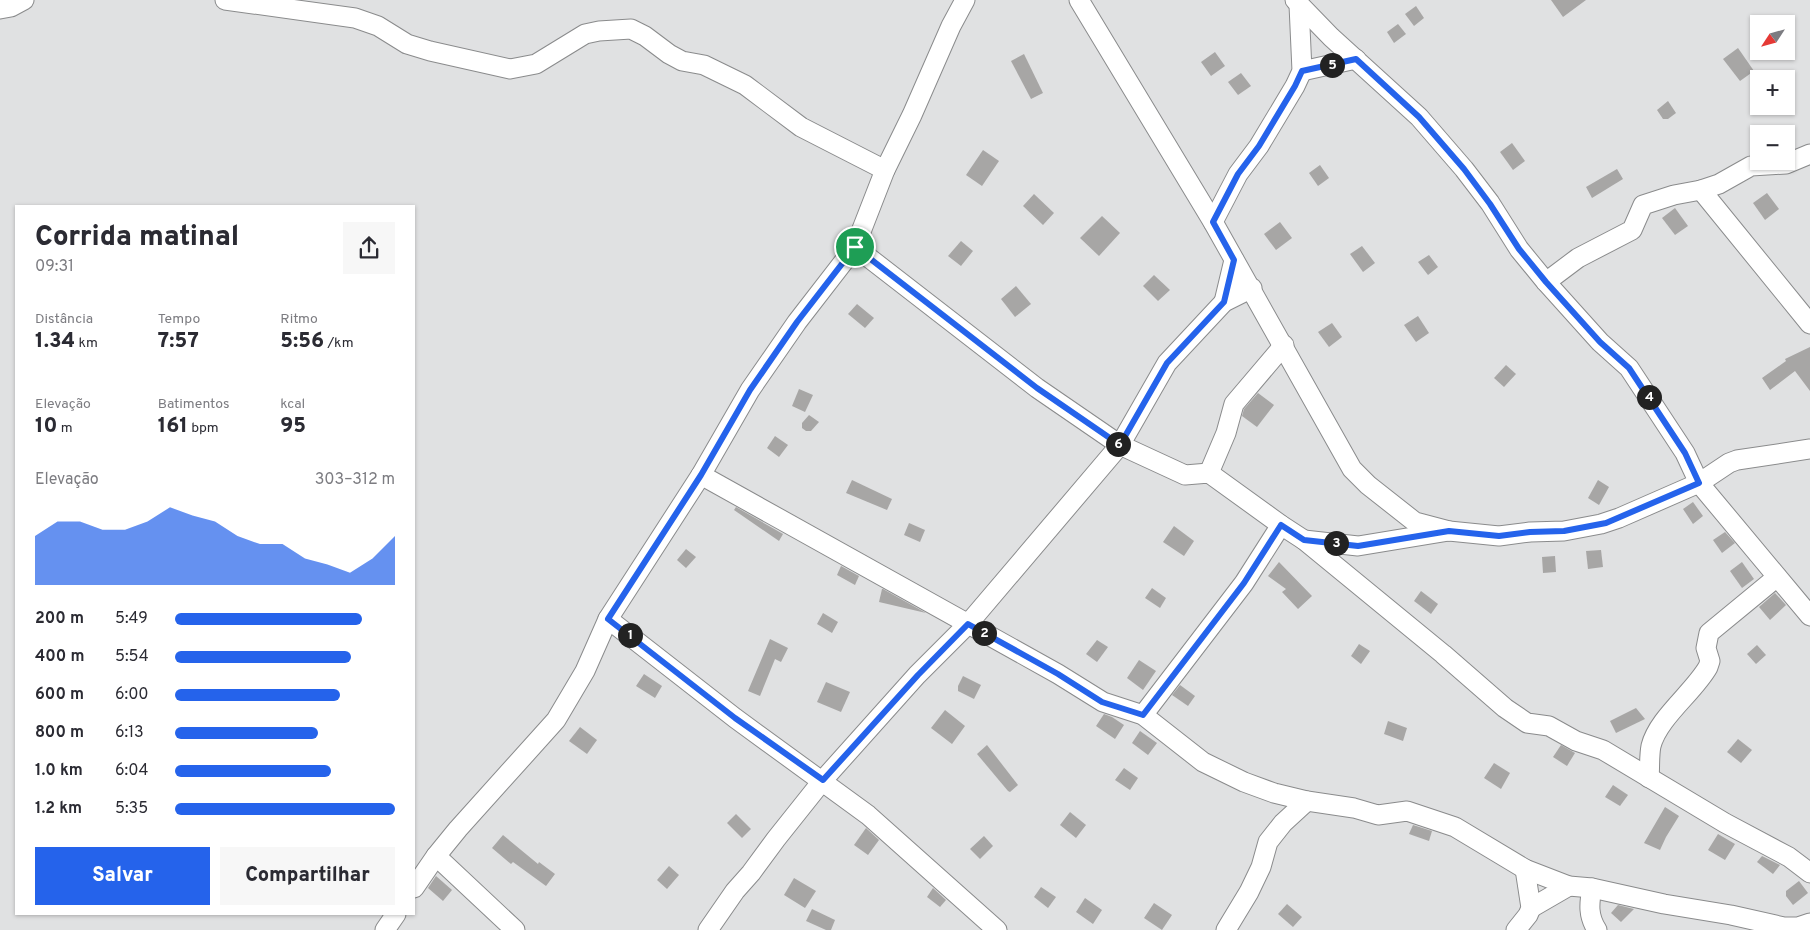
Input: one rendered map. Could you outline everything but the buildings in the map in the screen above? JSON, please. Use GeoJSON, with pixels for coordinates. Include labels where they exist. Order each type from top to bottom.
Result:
{"type":"FeatureCollection","features":[{"type":"Feature","properties":{"kind":"street"},"geometry":{"type":"LineString","coordinates":[[0,9],[10,7],[24,0]]}},
{"type":"Feature","properties":{"kind":"street"},"geometry":{"type":"LineString","coordinates":[[225,0],[355,18],[378,26],[407,44],[510,69],[536,64],[585,34],[631,29],[645,36],[682,61],[704,65],[745,85],[800,127],[885,170]]}},
{"type":"Feature","properties":{"kind":"street"},"geometry":{"type":"LineString","coordinates":[[415,887],[436,856],[501,779],[556,720],[585,671],[608,619],[701,475],[750,390],[797,322],[855,247],[885,170],[912,115],[951,26],[965,0]]}},
{"type":"Feature","properties":{"kind":"street"},"geometry":{"type":"LineString","coordinates":[[1079,0],[1252,288],[1301,380],[1352,469],[1368,486],[1415,522],[1449,531],[1499,536],[1530,532],[1564,531],[1601,524],[1699,483],[1737,460],[1810,449]]}},
{"type":"Feature","properties":{"kind":"street"},"geometry":{"type":"LineString","coordinates":[[1213,222],[1238,174],[1259,146],[1302,71],[1297,2]]}},
{"type":"Feature","properties":{"kind":"street"},"geometry":{"type":"LineString","coordinates":[[1297,2],[1331,37],[1419,117],[1490,204],[1519,249],[1546,282],[1600,342],[1629,368],[1685,453],[1699,483],[1810,616]]}},
{"type":"Feature","properties":{"kind":"street"},"geometry":{"type":"LineString","coordinates":[[1302,71],[1356,59]]}},
{"type":"Feature","properties":{"kind":"street"},"geometry":{"type":"LineString","coordinates":[[1546,282],[1578,258],[1632,230],[1643,206],[1674,195],[1701,190],[1719,184],[1751,166],[1786,164],[1810,154]]}},
{"type":"Feature","properties":{"kind":"street"},"geometry":{"type":"LineString","coordinates":[[1701,190],[1810,324]]}},
{"type":"Feature","properties":{"kind":"street"},"geometry":{"type":"LineString","coordinates":[[855,247],[1037,388],[1120,445],[1185,475],[1209,473],[1304,540],[1443,654],[1505,708],[1527,723],[1549,726],[1576,741],[1603,750],[1725,823],[1789,857],[1810,873]]}},
{"type":"Feature","properties":{"kind":"street"},"geometry":{"type":"LineString","coordinates":[[1224,302],[1234,260]]}},
{"type":"Feature","properties":{"kind":"street"},"geometry":{"type":"LineString","coordinates":[[708,930],[735,891],[823,780],[918,675],[968,624],[1120,445],[1167,363],[1224,302],[1252,288]]}},
{"type":"Feature","properties":{"kind":"street"},"geometry":{"type":"LineString","coordinates":[[1209,473],[1226,433],[1234,404],[1284,345]]}},
{"type":"Feature","properties":{"kind":"street"},"geometry":{"type":"LineString","coordinates":[[701,475],[1058,674],[1102,702],[1143,715],[1203,762],[1259,787],[1307,801],[1354,808],[1378,815],[1407,811],[1455,827],[1525,869],[1570,886],[1592,888],[1784,927],[1798,927],[1810,923]]}},
{"type":"Feature","properties":{"kind":"street"},"geometry":{"type":"LineString","coordinates":[[1143,715],[1244,583],[1281,525]]}},
{"type":"Feature","properties":{"kind":"street"},"geometry":{"type":"LineString","coordinates":[[1304,540],[1358,546],[1449,531]]}},
{"type":"Feature","properties":{"kind":"street"},"geometry":{"type":"LineString","coordinates":[[1649,778],[1651,747],[1655,737],[1676,706],[1708,667],[1710,661],[1706,648],[1710,633],[1777,577]]}},
{"type":"Feature","properties":{"kind":"street"},"geometry":{"type":"LineString","coordinates":[[608,619],[735,718],[868,814],[997,930]]}},
{"type":"Feature","properties":{"kind":"street"},"geometry":{"type":"LineString","coordinates":[[1226,930],[1249,892],[1261,867],[1268,842],[1283,823],[1307,801]]}},
{"type":"Feature","properties":{"kind":"street"},"geometry":{"type":"LineString","coordinates":[[436,856],[514,930]]}},
{"type":"Feature","properties":{"kind":"street"},"geometry":{"type":"LineString","coordinates":[[1525,869],[1531,918]]}},
{"type":"Feature","properties":{"kind":"street"},"geometry":{"type":"LineString","coordinates":[[1516,930],[1570,886]]}},
{"type":"Feature","properties":{"kind":"street"},"geometry":{"type":"LineString","coordinates":[[1592,888],[1589,907],[1590,917],[1597,930]]}},
{"type":"Feature","properties":{"kind":"street"},"geometry":{"type":"LineString","coordinates":[[384,930],[395,915]]}},
{"type":"Feature","properties":{"kind":"route"},"geometry":{"type":"LineString","coordinates":[[1356,59],[1419,117],[1464,169],[1490,204],[1519,249],[1546,282],[1600,342],[1629,368],[1685,453],[1699,483],[1606,523],[1564,531],[1530,532],[1499,536],[1473,535],[1449,531],[1358,546],[1304,540],[1281,525],[1244,583],[1143,715],[1102,702],[1058,674],[968,624],[880,715],[823,780],[735,718],[608,619],[701,475],[750,390],[797,322],[855,247],[1037,388],[1120,445],[1167,363],[1224,302],[1234,260],[1213,222],[1238,174],[1259,146],[1302,71],[1323,68],[1356,59]]}}]}
